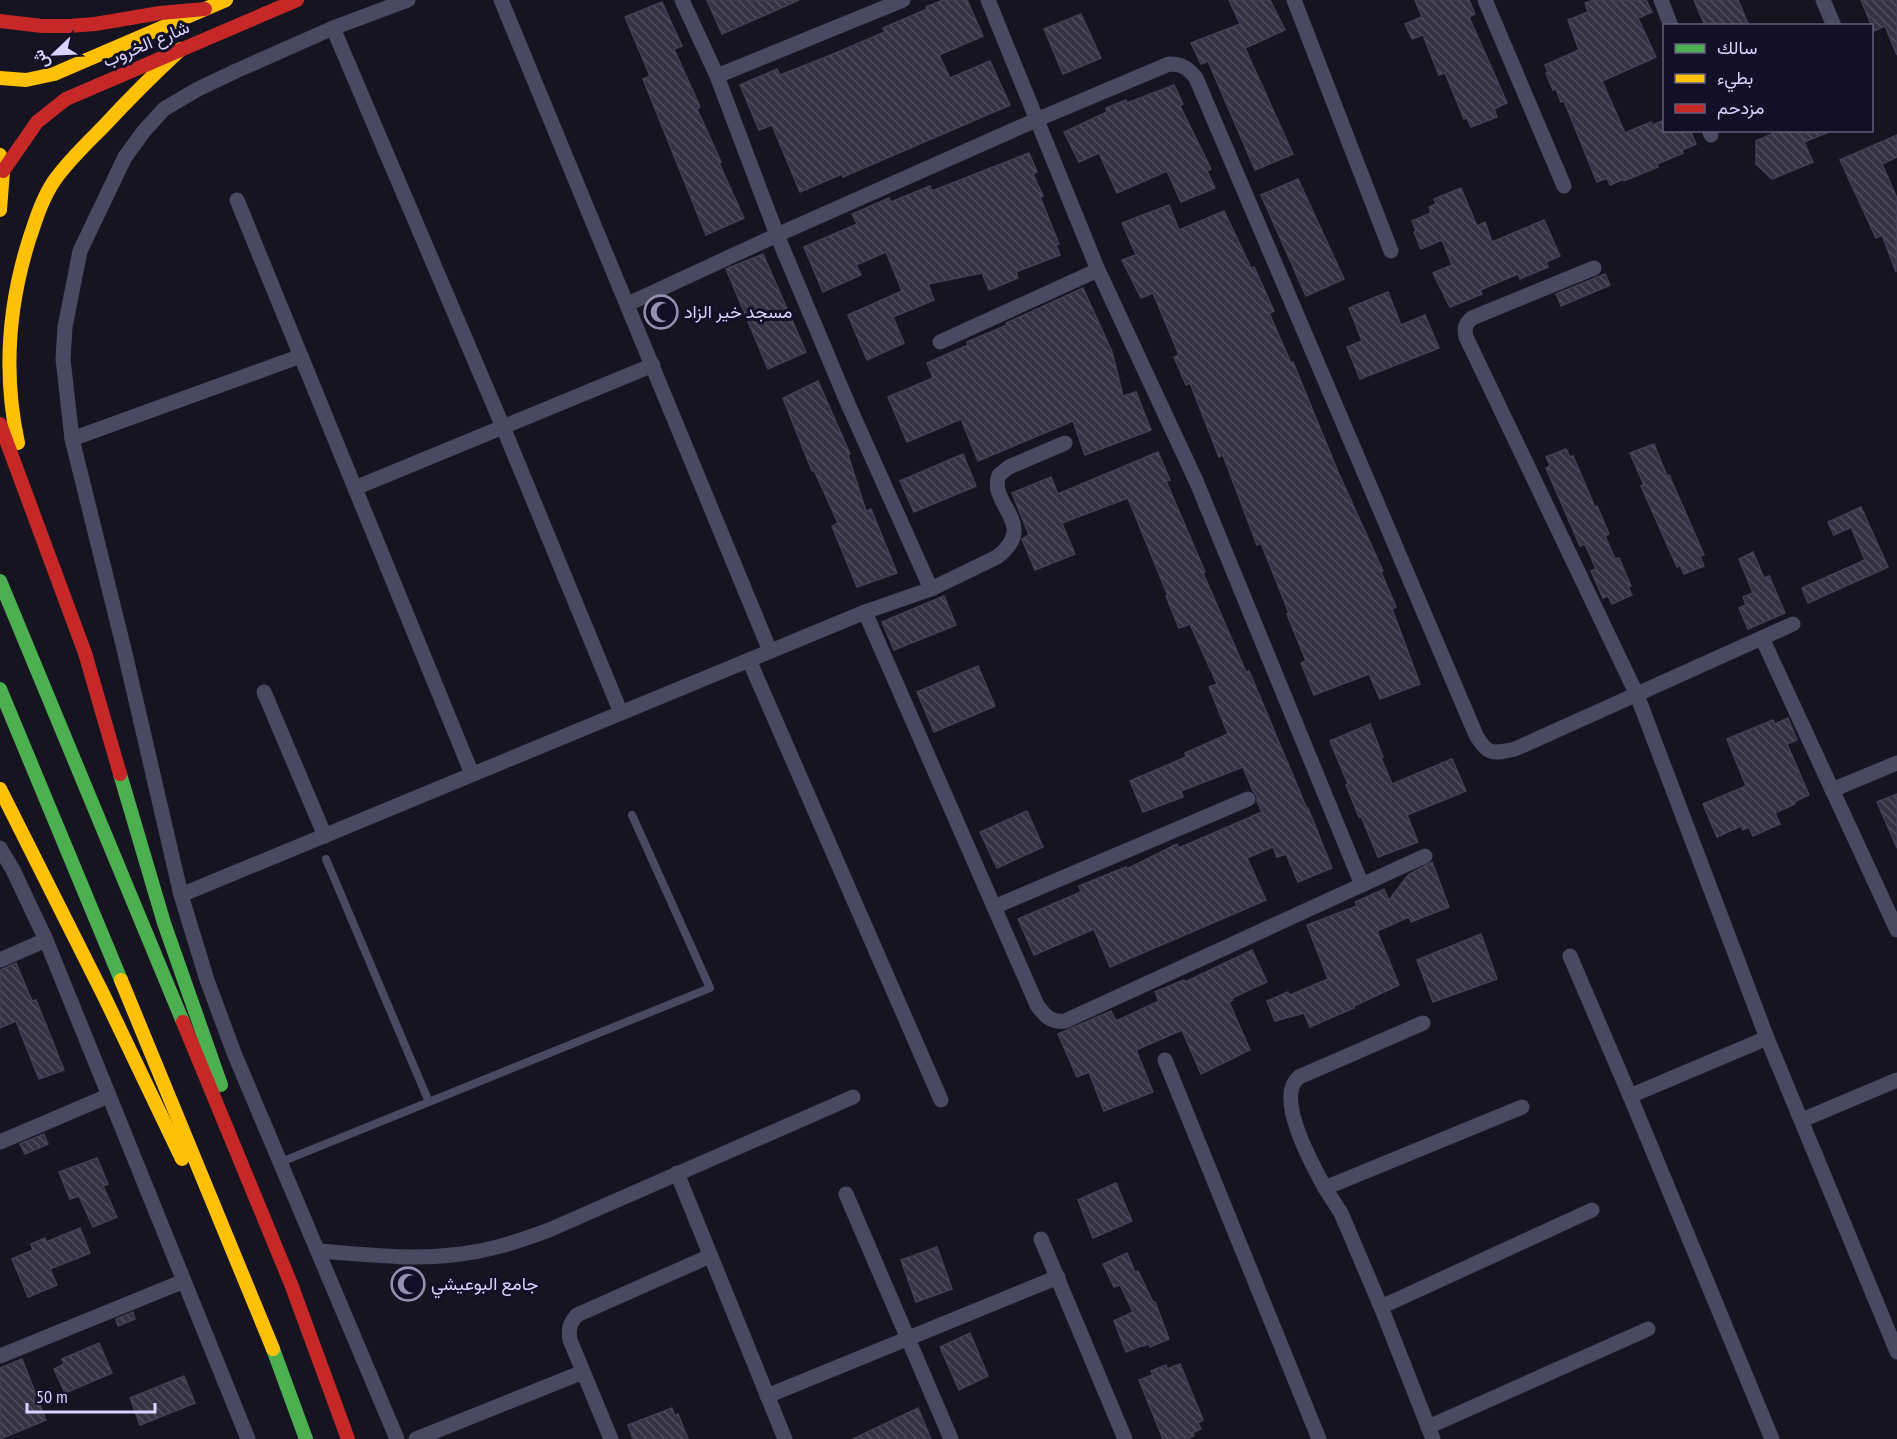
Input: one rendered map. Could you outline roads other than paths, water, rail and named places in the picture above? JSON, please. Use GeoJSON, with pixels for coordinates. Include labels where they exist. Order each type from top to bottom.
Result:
{"type":"FeatureCollection","features":[{"type":"Feature","properties":{"kind":"main road","name":"شارع الخروب"},"geometry":{"type":"LineString","coordinates":[[0,78],[26,80],[54,74],[226,0]]}},
{"type":"Feature","properties":{"kind":"main road","name":"شارع الخروب"},"geometry":{"type":"LineString","coordinates":[[3,171],[34,125],[53,106],[297,0]]}},
{"type":"Feature","properties":{"kind":"main road"},"geometry":{"type":"LineString","coordinates":[[0,21],[42,26],[69,26],[205,9]]}},
{"type":"Feature","properties":{"kind":"main road"},"geometry":{"type":"LineString","coordinates":[[44,543],[39,506],[15,432],[8,380],[9,328],[25,250],[46,194],[61,173],[131,96],[181,49]]}},
{"type":"Feature","properties":{"kind":"main road"},"geometry":{"type":"LineString","coordinates":[[0,155],[3,171],[0,210]]}},
{"type":"Feature","properties":{"kind":"main road"},"geometry":{"type":"LineString","coordinates":[[0,424],[85,653],[181,975],[348,1439]]}},
{"type":"Feature","properties":{"kind":"main road"},"geometry":{"type":"LineString","coordinates":[[0,582],[291,1284]]}},
{"type":"Feature","properties":{"kind":"main road"},"geometry":{"type":"LineString","coordinates":[[0,689],[270,1341],[306,1439]]}},
{"type":"Feature","properties":{"kind":"main road"},"geometry":{"type":"LineString","coordinates":[[0,789],[104,996],[270,1341]]}},
{"type":"Feature","properties":{"kind":"street"},"geometry":{"type":"LineString","coordinates":[[397,1439],[234,1053],[207,980],[181,895],[72,439],[64,374],[63,344],[80,251],[125,158],[164,109],[226,75],[333,28],[408,0]]}},
{"type":"Feature","properties":{"kind":"street"},"geometry":{"type":"LineString","coordinates":[[501,0],[770,651]]}},
{"type":"Feature","properties":{"kind":"street"},"geometry":{"type":"LineString","coordinates":[[682,0],[717,76],[777,235],[848,404],[931,589]]}},
{"type":"Feature","properties":{"kind":"street"},"geometry":{"type":"LineString","coordinates":[[717,76],[903,0]]}},
{"type":"Feature","properties":{"kind":"street"},"geometry":{"type":"LineString","coordinates":[[988,0],[1098,270],[1197,483],[1362,885]]}},
{"type":"Feature","properties":{"kind":"street"},"geometry":{"type":"LineString","coordinates":[[1294,0],[1390,250]]}},
{"type":"Feature","properties":{"kind":"street"},"geometry":{"type":"LineString","coordinates":[[1485,0],[1564,186]]}},
{"type":"Feature","properties":{"kind":"street"},"geometry":{"type":"LineString","coordinates":[[1661,0],[1670,24]]}},
{"type":"Feature","properties":{"kind":"street"},"geometry":{"type":"LineString","coordinates":[[1823,0],[1833,24]]}},
{"type":"Feature","properties":{"kind":"street"},"geometry":{"type":"LineString","coordinates":[[333,28],[621,713]]}},
{"type":"Feature","properties":{"kind":"street"},"geometry":{"type":"LineString","coordinates":[[628,304],[1036,120],[1169,64],[1183,66],[1196,78],[1483,747],[1491,752],[1515,749],[1793,624]]}},
{"type":"Feature","properties":{"kind":"street"},"geometry":{"type":"LineString","coordinates":[[237,200],[472,774]]}},
{"type":"Feature","properties":{"kind":"street"},"geometry":{"type":"LineString","coordinates":[[1594,268],[1484,312],[1467,322],[1464,328],[1466,336],[1637,694],[1767,1038],[1897,1352]]}},
{"type":"Feature","properties":{"kind":"street"},"geometry":{"type":"LineString","coordinates":[[939,342],[1098,270]]}},
{"type":"Feature","properties":{"kind":"street"},"geometry":{"type":"LineString","coordinates":[[72,439],[301,356]]}},
{"type":"Feature","properties":{"kind":"street"},"geometry":{"type":"LineString","coordinates":[[355,488],[653,365]]}},
{"type":"Feature","properties":{"kind":"street"},"geometry":{"type":"LineString","coordinates":[[181,895],[865,612],[931,589],[997,557],[1005,551],[1014,535],[1014,527],[997,487],[999,475],[1009,467],[1065,443]]}},
{"type":"Feature","properties":{"kind":"street"},"geometry":{"type":"LineString","coordinates":[[865,612],[1037,1005],[1047,1019],[1057,1022],[1065,1020],[1425,856]]}},
{"type":"Feature","properties":{"kind":"street"},"geometry":{"type":"LineString","coordinates":[[1762,638],[1897,930]]}},
{"type":"Feature","properties":{"kind":"street"},"geometry":{"type":"LineString","coordinates":[[749,660],[941,1100]]}},
{"type":"Feature","properties":{"kind":"street"},"geometry":{"type":"LineString","coordinates":[[264,692],[325,836]]}},
{"type":"Feature","properties":{"kind":"street"},"geometry":{"type":"LineString","coordinates":[[1832,790],[1897,763]]}},
{"type":"Feature","properties":{"kind":"street"},"geometry":{"type":"LineString","coordinates":[[994,907],[1248,799]]}},
{"type":"Feature","properties":{"kind":"street"},"geometry":{"type":"LineString","coordinates":[[0,848],[46,940],[248,1439]]}},
{"type":"Feature","properties":{"kind":"street"},"geometry":{"type":"LineString","coordinates":[[0,960],[46,940]]}},
{"type":"Feature","properties":{"kind":"street"},"geometry":{"type":"LineString","coordinates":[[1570,956],[1773,1439]]}},
{"type":"Feature","properties":{"kind":"street"},"geometry":{"type":"LineString","coordinates":[[1423,1023],[1299,1077],[1292,1086],[1291,1102],[1301,1143],[1324,1188],[1341,1213],[1381,1307],[1430,1433],[1648,1329]]}},
{"type":"Feature","properties":{"kind":"street"},"geometry":{"type":"LineString","coordinates":[[1630,1096],[1767,1038]]}},
{"type":"Feature","properties":{"kind":"street"},"geometry":{"type":"LineString","coordinates":[[1165,1060],[1319,1439]]}},
{"type":"Feature","properties":{"kind":"street"},"geometry":{"type":"LineString","coordinates":[[1802,1120],[1897,1080]]}},
{"type":"Feature","properties":{"kind":"street"},"geometry":{"type":"LineString","coordinates":[[0,1142],[108,1096]]}},
{"type":"Feature","properties":{"kind":"street"},"geometry":{"type":"LineString","coordinates":[[318,1251],[418,1257],[452,1256],[517,1242],[853,1097]]}},
{"type":"Feature","properties":{"kind":"street"},"geometry":{"type":"LineString","coordinates":[[1324,1188],[1522,1107]]}},
{"type":"Feature","properties":{"kind":"street"},"geometry":{"type":"LineString","coordinates":[[677,1173],[785,1439]]}},
{"type":"Feature","properties":{"kind":"street"},"geometry":{"type":"LineString","coordinates":[[846,1194],[951,1439]]}},
{"type":"Feature","properties":{"kind":"street"},"geometry":{"type":"LineString","coordinates":[[1381,1307],[1592,1210]]}},
{"type":"Feature","properties":{"kind":"street"},"geometry":{"type":"LineString","coordinates":[[1041,1239],[1125,1439]]}},
{"type":"Feature","properties":{"kind":"street"},"geometry":{"type":"LineString","coordinates":[[611,1439],[570,1340],[571,1322],[577,1315],[710,1256]]}},
{"type":"Feature","properties":{"kind":"street"},"geometry":{"type":"LineString","coordinates":[[767,1396],[1058,1277]]}},
{"type":"Feature","properties":{"kind":"street"},"geometry":{"type":"LineString","coordinates":[[0,1356],[184,1281]]}},
{"type":"Feature","properties":{"kind":"street"},"geometry":{"type":"LineString","coordinates":[[416,1439],[583,1371]]}},
{"type":"Feature","properties":{"kind":"lane"},"geometry":{"type":"LineString","coordinates":[[280,1162],[710,988],[632,815]]}},
{"type":"Feature","properties":{"kind":"lane"},"geometry":{"type":"LineString","coordinates":[[326,859],[429,1102]]}},
{"type":"Feature","properties":{"kind":"place","name":"مسجد خير الزاد"},"geometry":{"type":"Point","coordinates":[661,312]}},
{"type":"Feature","properties":{"kind":"place","name":"جامع البوعيشي"},"geometry":{"type":"Point","coordinates":[408,1284]}}]}
